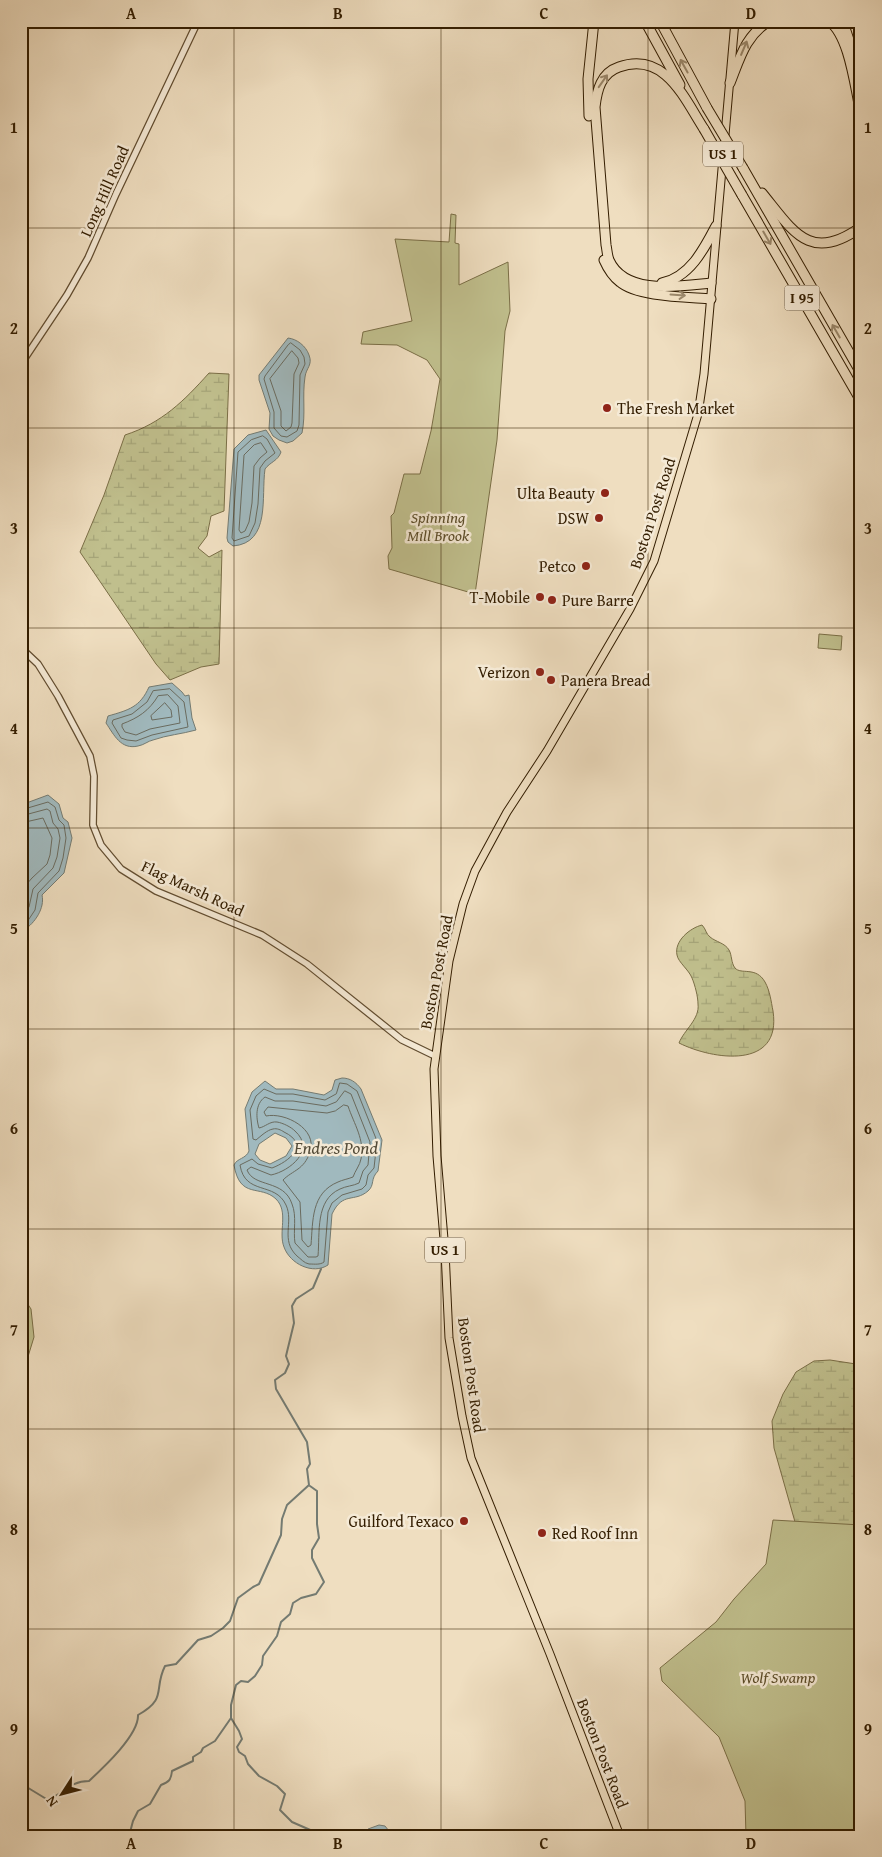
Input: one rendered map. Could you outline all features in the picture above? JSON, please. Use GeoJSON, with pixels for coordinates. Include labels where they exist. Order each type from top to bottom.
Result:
{"type":"FeatureCollection","features":[{"type":"Feature","properties":{"kind":"highway"},"geometry":{"type":"LineString","coordinates":[[594,21],[589,55],[588,103],[600,241],[604,259],[611,273],[621,283],[634,290],[711,299]]}},
{"type":"Feature","properties":{"kind":"highway","name":"I 95"},"geometry":{"type":"LineString","coordinates":[[645,21],[742,196],[861,401]]}},
{"type":"Feature","properties":{"kind":"highway","name":"I 95"},"geometry":{"type":"LineString","coordinates":[[660,21],[861,373]]}},
{"type":"Feature","properties":{"kind":"highway"},"geometry":{"type":"LineString","coordinates":[[730,83],[748,40],[769,21]]}},
{"type":"Feature","properties":{"kind":"highway"},"geometry":{"type":"LineString","coordinates":[[829,21],[840,33],[846,47],[861,113]]}},
{"type":"Feature","properties":{"kind":"highway"},"geometry":{"type":"LineString","coordinates":[[838,21],[846,31],[852,46],[861,86]]}},
{"type":"Feature","properties":{"kind":"highway"},"geometry":{"type":"LineString","coordinates":[[704,129],[674,84],[660,70],[644,63],[628,64],[614,69],[603,78],[597,90],[595,108],[606,245],[610,260],[619,274],[632,282],[650,286],[711,284]]}},
{"type":"Feature","properties":{"kind":"highway"},"geometry":{"type":"LineString","coordinates":[[743,168],[795,233],[810,242],[828,243],[846,238],[861,228]]}},
{"type":"Feature","properties":{"kind":"highway"},"geometry":{"type":"LineString","coordinates":[[650,286],[665,283],[676,278],[689,268],[700,255],[716,226]]}},
{"type":"Feature","properties":{"kind":"main road","name":"Boston Post Road"},"geometry":{"type":"LineString","coordinates":[[619,1833],[550,1654],[471,1458],[449,1338],[446,1251],[437,1156],[435,1056],[449,961],[463,904],[475,871],[507,812],[547,751],[630,609],[654,561],[698,414],[704,374],[735,21]]}},
{"type":"Feature","properties":{"kind":"street","name":"Long Hill Road"},"geometry":{"type":"LineString","coordinates":[[21,364],[88,258],[116,194],[198,21]]}},
{"type":"Feature","properties":{"kind":"street","name":"Flag Marsh Road"},"geometry":{"type":"LineString","coordinates":[[21,648],[38,664],[58,696],[90,756],[94,776],[93,825],[101,845],[121,869],[156,890],[262,935],[307,964],[402,1040],[435,1056]]}},
{"type":"Feature","properties":{"kind":"street"},"geometry":{"type":"LineString","coordinates":[[606,1836],[619,1833]]}},
{"type":"Feature","properties":{"kind":"green space","name":"Spinning Mill Brook"},"geometry":{"type":"Polygon","coordinates":[[[451,214],[456,215],[455,243],[459,244],[459,285],[508,262],[510,311],[505,331],[497,440],[475,594],[389,569],[388,556],[392,548],[391,516],[394,513],[404,474],[420,474],[431,431],[440,379],[427,360],[397,345],[361,344],[363,332],[412,321],[395,239],[449,242],[451,214]]]}},
{"type":"Feature","properties":{"kind":"green space"},"geometry":{"type":"Polygon","coordinates":[[[209,373],[229,374],[224,511],[211,516],[207,536],[198,548],[209,557],[222,550],[219,664],[201,667],[170,680],[156,664],[80,552],[104,495],[125,435],[150,424],[172,410],[209,373]]]}},
{"type":"Feature","properties":{"kind":"green space"},"geometry":{"type":"Polygon","coordinates":[[[819,634],[842,636],[841,650],[818,648],[819,634]]]}},
{"type":"Feature","properties":{"kind":"green space"},"geometry":{"type":"Polygon","coordinates":[[[702,925],[710,937],[727,948],[735,968],[757,974],[767,985],[773,1011],[773,1030],[767,1043],[756,1052],[742,1056],[726,1056],[693,1049],[679,1043],[697,1015],[698,1004],[691,975],[678,958],[677,950],[680,940],[688,932],[702,925]]]}},
{"type":"Feature","properties":{"kind":"green space"},"geometry":{"type":"Polygon","coordinates":[[[21,1294],[31,1309],[34,1337],[23,1373],[21,1372],[21,1294]]]}},
{"type":"Feature","properties":{"kind":"green space"},"geometry":{"type":"Polygon","coordinates":[[[830,1360],[856,1364],[861,1367],[861,1836],[797,1529],[774,1448],[772,1421],[783,1394],[796,1372],[814,1361],[830,1360]]]}},
{"type":"Feature","properties":{"kind":"green space","name":"Wolf Swamp"},"geometry":{"type":"Polygon","coordinates":[[[773,1520],[861,1525],[861,1836],[746,1836],[745,1801],[719,1737],[662,1681],[660,1668],[716,1622],[766,1564],[773,1520]]]}},
{"type":"Feature","properties":{"kind":"water"},"geometry":{"type":"Polygon","coordinates":[[[288,338],[295,340],[303,346],[308,352],[310,364],[304,384],[302,433],[293,441],[287,443],[273,436],[269,429],[270,413],[259,375],[288,338]]]}},
{"type":"Feature","properties":{"kind":"water"},"geometry":{"type":"Polygon","coordinates":[[[266,430],[281,452],[265,469],[262,517],[259,528],[253,537],[245,543],[233,546],[228,542],[227,538],[234,449],[248,435],[266,430]]]}},
{"type":"Feature","properties":{"kind":"water"},"geometry":{"type":"Polygon","coordinates":[[[172,683],[185,696],[189,695],[192,718],[196,730],[158,738],[138,746],[132,747],[123,744],[106,723],[108,716],[133,707],[146,694],[149,687],[172,683]]]}},
{"type":"Feature","properties":{"kind":"water"},"geometry":{"type":"Polygon","coordinates":[[[48,795],[59,804],[63,818],[68,822],[72,838],[64,873],[42,895],[41,910],[32,923],[24,930],[21,928],[21,805],[48,795]]]}},
{"type":"Feature","properties":{"kind":"water","name":"Endres Pond"},"geometry":{"type":"Polygon","coordinates":[[[348,1079],[355,1082],[361,1089],[382,1140],[378,1171],[371,1186],[363,1194],[340,1202],[336,1207],[332,1214],[328,1265],[316,1269],[297,1263],[287,1253],[282,1241],[283,1216],[280,1204],[270,1195],[251,1190],[241,1183],[234,1165],[246,1156],[249,1151],[245,1109],[252,1092],[265,1081],[276,1089],[293,1089],[324,1095],[332,1090],[335,1080],[348,1079]],[[275,1133],[259,1144],[255,1154],[260,1160],[270,1164],[286,1156],[292,1146],[286,1138],[275,1133]]]}},
{"type":"Feature","properties":{"kind":"water"},"geometry":{"type":"Polygon","coordinates":[[[379,1825],[385,1826],[393,1836],[366,1836],[368,1829],[379,1825]]]}},
{"type":"Feature","properties":{"kind":"waterway"},"geometry":{"type":"LineString","coordinates":[[21,1786],[25,1786],[48,1800],[72,1785],[89,1781],[127,1741],[137,1723],[138,1715],[153,1704],[157,1698],[165,1666],[176,1664],[198,1640],[211,1636],[223,1628],[230,1621],[238,1598],[259,1584],[281,1535],[282,1519],[287,1505],[309,1485],[307,1469],[310,1464],[307,1442],[276,1389],[275,1380],[285,1373],[289,1364],[286,1356],[294,1323],[292,1306],[296,1299],[313,1288],[321,1269]]}},
{"type":"Feature","properties":{"kind":"waterway"},"geometry":{"type":"LineString","coordinates":[[129,1836],[138,1811],[150,1804],[161,1785],[169,1780],[172,1771],[193,1761],[193,1757],[215,1741],[231,1718],[231,1705],[236,1685],[241,1681],[248,1682],[255,1676],[262,1665],[263,1656],[277,1636],[281,1622],[290,1614],[293,1603],[301,1598],[316,1594],[324,1582],[312,1558],[312,1550],[319,1538],[317,1491],[310,1486]]}},
{"type":"Feature","properties":{"kind":"waterway"},"geometry":{"type":"LineString","coordinates":[[231,1718],[242,1739],[237,1747],[239,1752],[245,1756],[248,1764],[259,1776],[277,1786],[285,1794],[280,1810],[292,1822],[324,1836]]}},
{"type":"Feature","properties":{"kind":"place","name":"The Fresh Market"},"geometry":{"type":"Point","coordinates":[607,408]}},
{"type":"Feature","properties":{"kind":"place","name":"Ulta Beauty"},"geometry":{"type":"Point","coordinates":[605,493]}},
{"type":"Feature","properties":{"kind":"place","name":"DSW"},"geometry":{"type":"Point","coordinates":[599,518]}},
{"type":"Feature","properties":{"kind":"place","name":"Petco"},"geometry":{"type":"Point","coordinates":[586,566]}},
{"type":"Feature","properties":{"kind":"place","name":"T-Mobile"},"geometry":{"type":"Point","coordinates":[540,597]}},
{"type":"Feature","properties":{"kind":"place","name":"Pure Barre"},"geometry":{"type":"Point","coordinates":[552,600]}},
{"type":"Feature","properties":{"kind":"place","name":"Verizon"},"geometry":{"type":"Point","coordinates":[540,672]}},
{"type":"Feature","properties":{"kind":"place","name":"Panera Bread"},"geometry":{"type":"Point","coordinates":[551,680]}},
{"type":"Feature","properties":{"kind":"place","name":"Guilford Texaco"},"geometry":{"type":"Point","coordinates":[464,1521]}},
{"type":"Feature","properties":{"kind":"place","name":"Red Roof Inn"},"geometry":{"type":"Point","coordinates":[542,1533]}}]}
